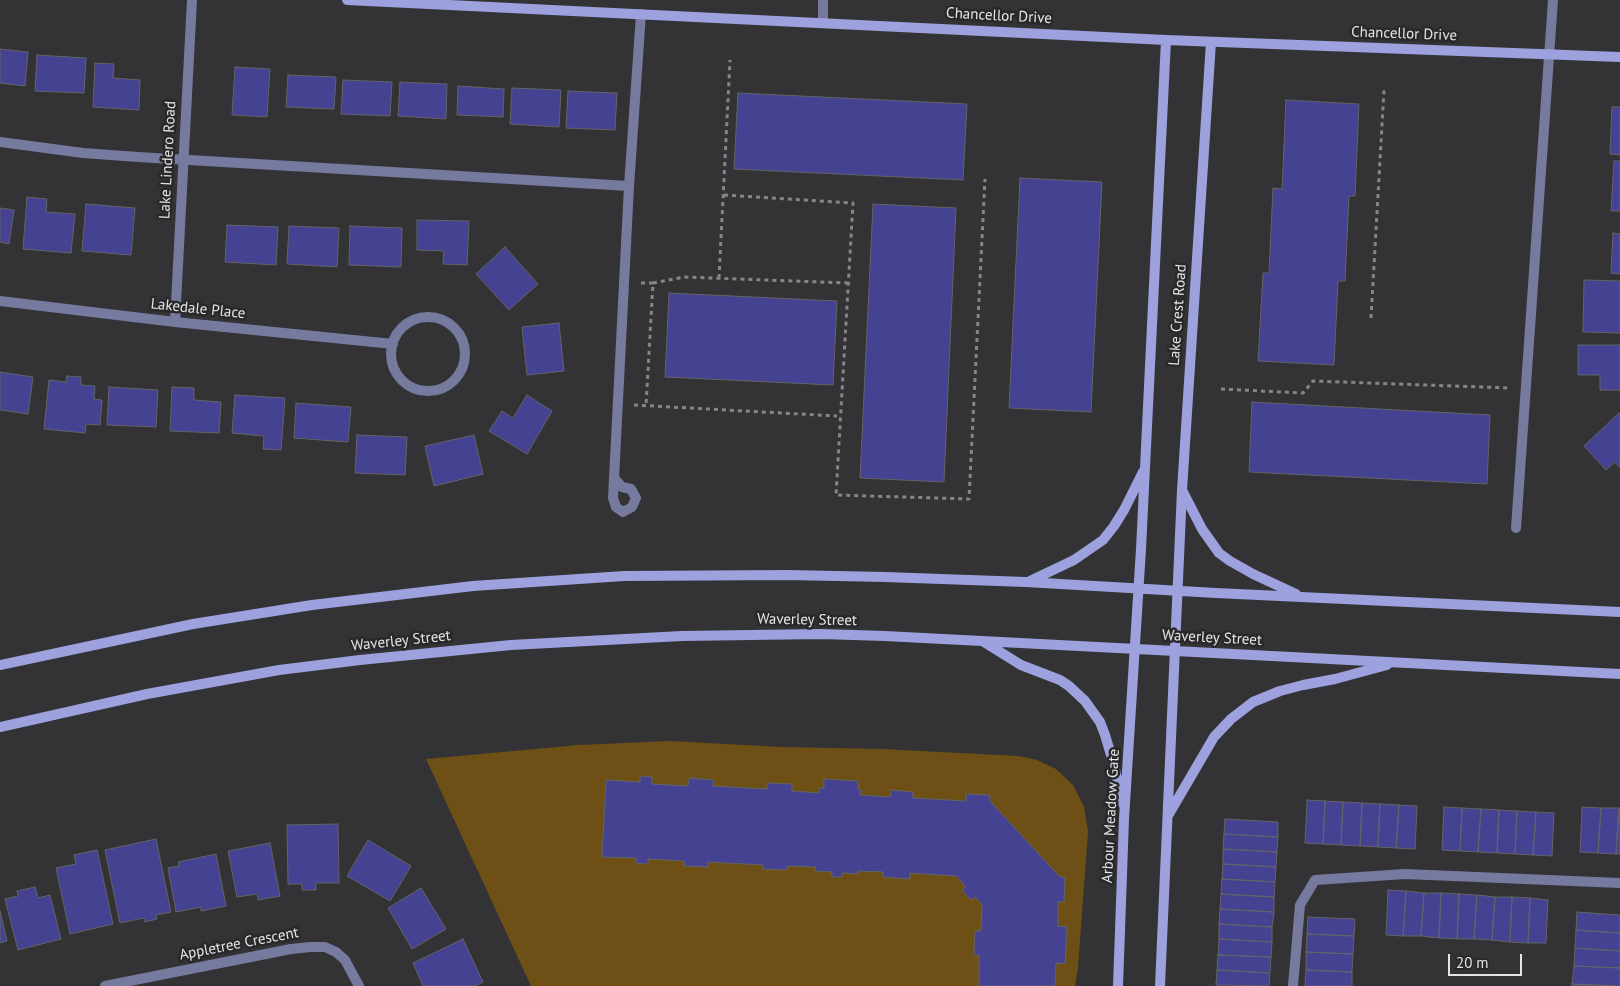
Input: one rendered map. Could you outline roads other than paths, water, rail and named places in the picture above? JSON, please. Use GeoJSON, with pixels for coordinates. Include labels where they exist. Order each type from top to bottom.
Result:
{"type":"FeatureCollection","features":[{"type":"Feature","properties":{"kind":"main road","name":"Chancellor Drive"},"geometry":{"type":"LineString","coordinates":[[347,0],[1166,40],[1620,57]]}},
{"type":"Feature","properties":{"kind":"main road","name":"Lake Crest Road"},"geometry":{"type":"LineString","coordinates":[[1138,589],[1166,40]]}},
{"type":"Feature","properties":{"kind":"main road","name":"Lake Crest Road"},"geometry":{"type":"LineString","coordinates":[[1174,651],[1182,490],[1211,42]]}},
{"type":"Feature","properties":{"kind":"main road"},"geometry":{"type":"LineString","coordinates":[[1026,582],[1074,560],[1103,540],[1124,510],[1145,469]]}},
{"type":"Feature","properties":{"kind":"main road"},"geometry":{"type":"LineString","coordinates":[[1182,490],[1202,528],[1219,553],[1247,570],[1302,597]]}},
{"type":"Feature","properties":{"kind":"main road"},"geometry":{"type":"LineString","coordinates":[[0,665],[239,616],[382,596],[473,586],[624,576],[788,575],[1026,582],[1620,612]]}},
{"type":"Feature","properties":{"kind":"main road","name":"Arbour Meadow Gate"},"geometry":{"type":"LineString","coordinates":[[1118,986],[1124,819],[1138,589]]}},
{"type":"Feature","properties":{"kind":"main road","name":"Waverley Street"},"geometry":{"type":"LineString","coordinates":[[0,727],[146,694],[278,670],[501,646],[721,634],[821,634],[983,641],[1620,674]]}},
{"type":"Feature","properties":{"kind":"main road"},"geometry":{"type":"LineString","coordinates":[[983,641],[1021,664],[1060,680],[1085,701],[1100,722],[1105,735],[1114,765],[1124,819]]}},
{"type":"Feature","properties":{"kind":"main road"},"geometry":{"type":"LineString","coordinates":[[1160,986],[1174,651]]}},
{"type":"Feature","properties":{"kind":"main road"},"geometry":{"type":"LineString","coordinates":[[1167,817],[1214,737],[1253,702],[1280,691],[1396,663]]}},
{"type":"Feature","properties":{"kind":"street","name":"Lake Lindero Road"},"geometry":{"type":"LineString","coordinates":[[175,322],[192,0]]}},
{"type":"Feature","properties":{"kind":"street"},"geometry":{"type":"LineString","coordinates":[[823,22],[824,0]]}},
{"type":"Feature","properties":{"kind":"street"},"geometry":{"type":"LineString","coordinates":[[1516,528],[1553,0]]}},
{"type":"Feature","properties":{"kind":"street"},"geometry":{"type":"LineString","coordinates":[[614,478],[629,186],[641,14]]}},
{"type":"Feature","properties":{"kind":"street"},"geometry":{"type":"LineString","coordinates":[[0,142],[83,153],[629,186]]}},
{"type":"Feature","properties":{"kind":"street","name":"Lakedale Place"},"geometry":{"type":"LineString","coordinates":[[0,301],[175,322],[393,344]]}},
{"type":"Feature","properties":{"kind":"street"},"geometry":{"type":"LineString","coordinates":[[440,319],[460,335],[465,356],[462,368],[456,379],[440,390],[427,392],[414,389],[403,382],[396,372],[391,356],[393,344],[399,332],[414,320],[440,319]]}},
{"type":"Feature","properties":{"kind":"street"},"geometry":{"type":"LineString","coordinates":[[1293,986],[1300,905],[1315,880],[1405,874],[1620,883]]}},
{"type":"Feature","properties":{"kind":"street","name":"Appletree Crescent"},"geometry":{"type":"LineString","coordinates":[[106,986],[291,948],[325,947],[336,952],[345,960],[359,986]]}}]}
